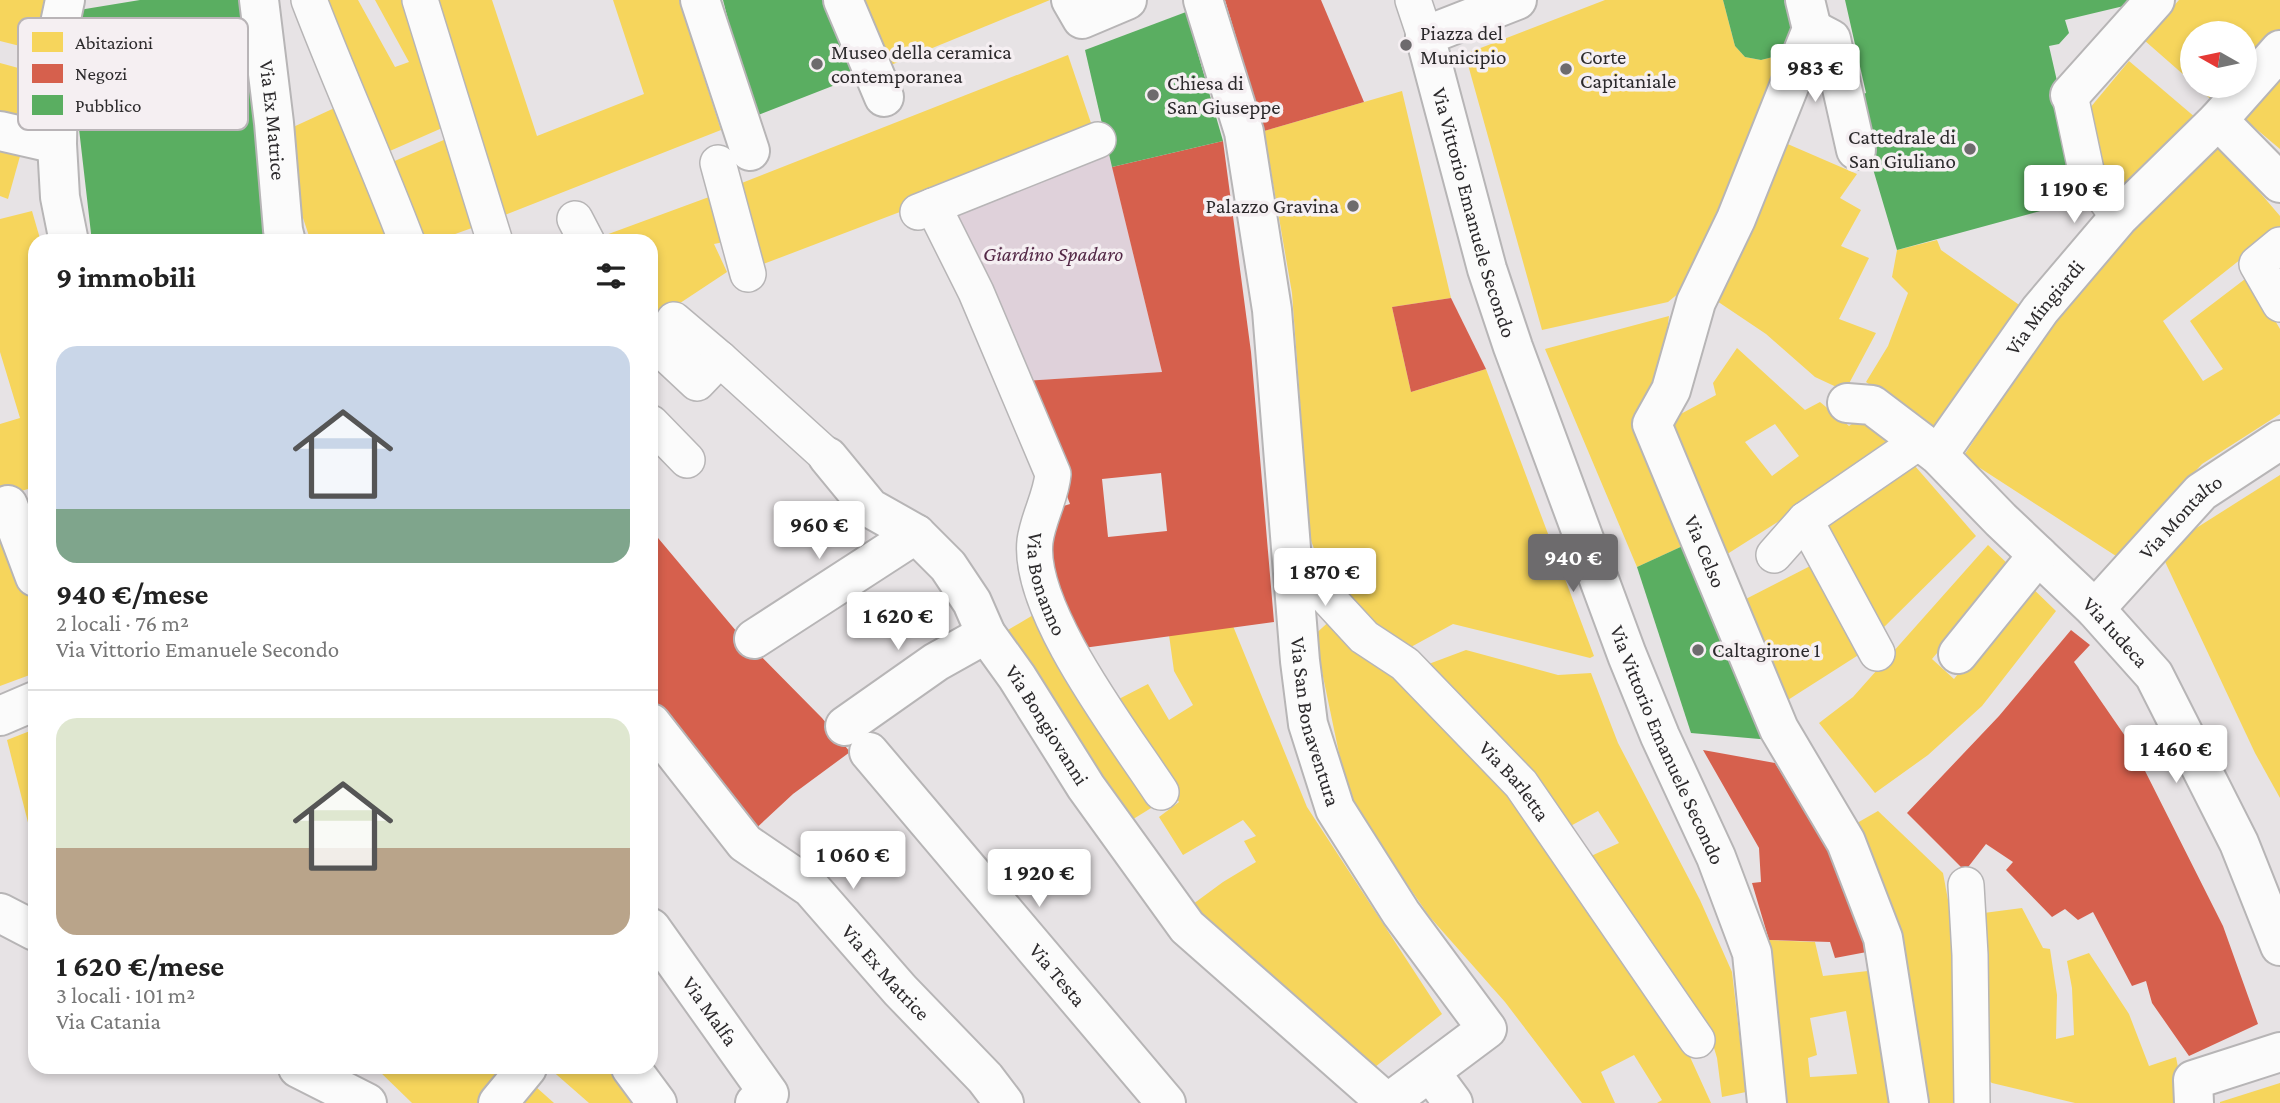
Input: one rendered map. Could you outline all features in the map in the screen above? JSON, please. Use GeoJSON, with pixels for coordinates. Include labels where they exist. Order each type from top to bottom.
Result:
{"type":"FeatureCollection","features":[{"type":"Feature","properties":{"kind":"street"},"geometry":{"type":"LineString","coordinates":[[61,18],[65,0]]}},
{"type":"Feature","properties":{"kind":"street","name":"Via Ex Matrice"},"geometry":{"type":"LineString","coordinates":[[259,0],[285,234]]}},
{"type":"Feature","properties":{"kind":"street"},"geometry":{"type":"LineString","coordinates":[[309,0],[344,92],[377,163],[404,234]]}},
{"type":"Feature","properties":{"kind":"street"},"geometry":{"type":"LineString","coordinates":[[420,0],[493,234]]}},
{"type":"Feature","properties":{"kind":"street"},"geometry":{"type":"LineString","coordinates":[[700,0],[734,157],[748,274]]}},
{"type":"Feature","properties":{"kind":"street"},"geometry":{"type":"LineString","coordinates":[[843,0],[884,97]]}},
{"type":"Feature","properties":{"kind":"street"},"geometry":{"type":"LineString","coordinates":[[1076,10],[1127,0]]}},
{"type":"Feature","properties":{"kind":"street","name":"Via San Bonaventura"},"geometry":{"type":"LineString","coordinates":[[1203,0],[1244,132],[1272,310],[1300,661],[1308,724],[1335,808],[1401,914],[1487,1029],[1387,1103]]}},
{"type":"Feature","properties":{"kind":"street"},"geometry":{"type":"LineString","coordinates":[[1413,0],[1430,54],[1509,3]]}},
{"type":"Feature","properties":{"kind":"street"},"geometry":{"type":"LineString","coordinates":[[2119,217],[2087,175],[2070,94],[2155,0]]}},
{"type":"Feature","properties":{"kind":"street"},"geometry":{"type":"LineString","coordinates":[[1809,14],[1831,39],[1856,150]]}},
{"type":"Feature","properties":{"kind":"street","name":"Via Celso"},"geometry":{"type":"LineString","coordinates":[[1809,14],[1736,219],[1696,302],[1671,390],[1652,424],[1779,729],[1846,842],[1884,938],[1909,1103]]}},
{"type":"Feature","properties":{"kind":"street","name":"Via Mingiardi"},"geometry":{"type":"LineString","coordinates":[[1929,448],[2119,217],[2218,120],[2280,50]]}},
{"type":"Feature","properties":{"kind":"street","name":"Via Vittorio Emanuele Secondo"},"geometry":{"type":"LineString","coordinates":[[1430,54],[1486,269],[1627,655],[1660,736],[1716,857],[1752,953],[1767,1103]]}},
{"type":"Feature","properties":{"kind":"street"},"geometry":{"type":"LineString","coordinates":[[2218,120],[2280,183]]}},
{"type":"Feature","properties":{"kind":"street"},"geometry":{"type":"LineString","coordinates":[[57,130],[60,197],[67,234]]}},
{"type":"Feature","properties":{"kind":"street"},"geometry":{"type":"LineString","coordinates":[[0,131],[57,144]]}},
{"type":"Feature","properties":{"kind":"street","name":"Via Bonanno"},"geometry":{"type":"LineString","coordinates":[[1098,140],[926,209],[981,304],[1053,474],[1052,486],[1035,542],[1037,568],[1055,622],[1069,651],[1161,792]]}},
{"type":"Feature","properties":{"kind":"street"},"geometry":{"type":"LineString","coordinates":[[2280,245],[2257,264],[2280,304]]}},
{"type":"Feature","properties":{"kind":"street","name":"Via Bongiovanni"},"geometry":{"type":"LineString","coordinates":[[662,330],[720,359],[828,457],[870,508],[916,534],[948,566],[972,602],[986,635],[1017,677],[1086,787],[1187,927],[1387,1103]]}},
{"type":"Feature","properties":{"kind":"street","name":"Via Iudeca"},"geometry":{"type":"LineString","coordinates":[[1847,403],[1872,405],[1929,448],[2095,609],[2154,676],[2239,843],[2280,946]]}},
{"type":"Feature","properties":{"kind":"street"},"geometry":{"type":"LineString","coordinates":[[658,430],[687,460]]}},
{"type":"Feature","properties":{"kind":"street","name":"Via Montalto"},"geometry":{"type":"LineString","coordinates":[[2095,609],[2201,492],[2280,440]]}},
{"type":"Feature","properties":{"kind":"street"},"geometry":{"type":"LineString","coordinates":[[1774,555],[1805,520],[1929,448]]}},
{"type":"Feature","properties":{"kind":"street"},"geometry":{"type":"LineString","coordinates":[[14,503],[28,552]]}},
{"type":"Feature","properties":{"kind":"street"},"geometry":{"type":"LineString","coordinates":[[1805,520],[1877,653]]}},
{"type":"Feature","properties":{"kind":"street"},"geometry":{"type":"LineString","coordinates":[[754,639],[916,534]]}},
{"type":"Feature","properties":{"kind":"street"},"geometry":{"type":"LineString","coordinates":[[1958,654],[2038,555]]}},
{"type":"Feature","properties":{"kind":"street","name":"Via Barletta"},"geometry":{"type":"LineString","coordinates":[[1292,558],[1364,637],[1405,663],[1521,784],[1698,1040]]}},
{"type":"Feature","properties":{"kind":"street","name":"Via Testa"},"geometry":{"type":"LineString","coordinates":[[986,635],[936,662],[857,739],[1166,1103]]}},
{"type":"Feature","properties":{"kind":"street"},"geometry":{"type":"LineString","coordinates":[[0,716],[28,704]]}},
{"type":"Feature","properties":{"kind":"street","name":"Via Ex Matrice"},"geometry":{"type":"LineString","coordinates":[[658,732],[746,843],[811,888],[900,990],[985,1078],[1004,1103]]}},
{"type":"Feature","properties":{"kind":"street"},"geometry":{"type":"LineString","coordinates":[[1966,885],[1972,1103]]}},
{"type":"Feature","properties":{"kind":"street"},"geometry":{"type":"LineString","coordinates":[[0,913],[28,927]]}},
{"type":"Feature","properties":{"kind":"street","name":"Via Malfa"},"geometry":{"type":"LineString","coordinates":[[658,939],[762,1098]]}},
{"type":"Feature","properties":{"kind":"street"},"geometry":{"type":"LineString","coordinates":[[2193,1092],[2280,1052]]}},
{"type":"Feature","properties":{"kind":"street"},"geometry":{"type":"LineString","coordinates":[[1431,1073],[1453,1103]]}},
{"type":"Feature","properties":{"kind":"street"},"geometry":{"type":"LineString","coordinates":[[310,1074],[367,1103]]}},
{"type":"Feature","properties":{"kind":"street"},"geometry":{"type":"LineString","coordinates":[[498,1103],[523,1074]]}},
{"type":"Feature","properties":{"kind":"street"},"geometry":{"type":"LineString","coordinates":[[635,1074],[657,1103]]}},
{"type":"Feature","properties":{"kind":"green space","name":"Giardino Spadaro"},"geometry":{"type":"Polygon","coordinates":[[[1107,145],[1162,372],[1024,381],[949,214],[1107,145]]]}},
{"type":"Feature","properties":{"kind":"building: Abitazioni"},"geometry":{"type":"Polygon","coordinates":[[[0,0],[54,0],[51,18],[18,18],[18,46],[0,41],[0,0]]]}},
{"type":"Feature","properties":{"kind":"building: Abitazioni"},"geometry":{"type":"Polygon","coordinates":[[[319,0],[358,0],[395,67],[409,62],[375,0],[411,0],[449,125],[383,154],[319,0]]]}},
{"type":"Feature","properties":{"kind":"building: Abitazioni"},"geometry":{"type":"Polygon","coordinates":[[[428,0],[492,0],[537,136],[644,94],[613,0],[679,0],[721,130],[497,218],[428,0]]]}},
{"type":"Feature","properties":{"kind":"building: Abitazioni"},"geometry":{"type":"Polygon","coordinates":[[[860,0],[1050,0],[886,67],[860,0]]]}},
{"type":"Feature","properties":{"kind":"building: Abitazioni"},"geometry":{"type":"Polygon","coordinates":[[[1605,0],[1723,0],[1735,46],[1745,57],[1761,60],[1777,56],[1763,116],[1691,283],[1668,302],[1542,330],[1465,54],[1605,0]]]}},
{"type":"Feature","properties":{"kind":"building: Abitazioni"},"geometry":{"type":"Polygon","coordinates":[[[2179,0],[2280,0],[2280,33],[2258,58],[2258,21],[2180,21],[2180,72],[2144,40],[2179,0]]]}},
{"type":"Feature","properties":{"kind":"building: Abitazioni"},"geometry":{"type":"Polygon","coordinates":[[[1068,55],[1092,126],[913,207],[753,268],[729,188],[1068,55]]]}},
{"type":"Feature","properties":{"kind":"building: Abitazioni"},"geometry":{"type":"Polygon","coordinates":[[[2129,61],[2196,118],[2119,197],[2092,166],[2080,120],[2129,61]]]}},
{"type":"Feature","properties":{"kind":"building: Abitazioni"},"geometry":{"type":"Polygon","coordinates":[[[0,63],[18,68],[18,123],[0,115],[0,63]]]}},
{"type":"Feature","properties":{"kind":"building: Abitazioni"},"geometry":{"type":"Polygon","coordinates":[[[2280,72],[2280,149],[2242,117],[2280,72]]]}},
{"type":"Feature","properties":{"kind":"building: Abitazioni"},"geometry":{"type":"Polygon","coordinates":[[[1402,91],[1451,298],[1392,307],[1411,392],[1486,369],[1594,656],[1590,658],[1453,624],[1400,653],[1324,575],[1310,538],[1292,293],[1264,131],[1402,91]]]}},
{"type":"Feature","properties":{"kind":"building: Abitazioni"},"geometry":{"type":"Polygon","coordinates":[[[2209,98],[2223,98],[2217,105],[2209,98]]]}},
{"type":"Feature","properties":{"kind":"building: Abitazioni"},"geometry":{"type":"Polygon","coordinates":[[[341,105],[392,234],[308,234],[298,203],[291,128],[341,105]]]}},
{"type":"Feature","properties":{"kind":"building: Abitazioni"},"geometry":{"type":"Polygon","coordinates":[[[453,136],[483,224],[455,234],[421,234],[390,163],[453,136]]]}},
{"type":"Feature","properties":{"kind":"building: Abitazioni"},"geometry":{"type":"Polygon","coordinates":[[[2214,139],[2280,216],[2280,228],[2163,321],[2203,381],[2223,369],[2190,321],[2249,276],[2280,329],[2280,414],[2202,464],[2116,556],[1963,457],[2062,305],[2214,139]]]}},
{"type":"Feature","properties":{"kind":"building: Abitazioni"},"geometry":{"type":"Polygon","coordinates":[[[1783,142],[1857,174],[1840,198],[1861,210],[1841,246],[1869,258],[1839,319],[1876,333],[1845,391],[1815,377],[1766,334],[1708,295],[1783,142]]]}},
{"type":"Feature","properties":{"kind":"building: Abitazioni"},"geometry":{"type":"Polygon","coordinates":[[[0,144],[22,149],[8,199],[0,196],[0,144]]]}},
{"type":"Feature","properties":{"kind":"building: Abitazioni"},"geometry":{"type":"Polygon","coordinates":[[[709,197],[722,202],[734,240],[714,244],[727,272],[662,315],[675,336],[658,329],[658,234],[608,234],[709,197]]]}},
{"type":"Feature","properties":{"kind":"building: Abitazioni"},"geometry":{"type":"Polygon","coordinates":[[[32,211],[39,234],[28,234],[28,489],[0,497],[0,424],[20,418],[0,352],[0,219],[32,211]]]}},
{"type":"Feature","properties":{"kind":"building: Abitazioni"},"geometry":{"type":"Polygon","coordinates":[[[1937,240],[1941,250],[2025,309],[1944,424],[1930,426],[1866,382],[1888,346],[1908,293],[1892,277],[1897,250],[1937,240]]]}},
{"type":"Feature","properties":{"kind":"building: Abitazioni"},"geometry":{"type":"Polygon","coordinates":[[[1669,316],[1659,393],[1687,544],[1637,567],[1545,349],[1669,316]]]}},
{"type":"Feature","properties":{"kind":"building: Abitazioni"},"geometry":{"type":"Polygon","coordinates":[[[1737,348],[1805,410],[1820,402],[1849,426],[1863,416],[1894,448],[1721,558],[1664,423],[1716,395],[1713,383],[1737,348]],[[1775,424],[1745,442],[1772,476],[1799,456],[1775,424]]]}},
{"type":"Feature","properties":{"kind":"building: Abitazioni"},"geometry":{"type":"Polygon","coordinates":[[[1908,458],[1976,536],[1876,635],[1813,525],[1908,458]]]}},
{"type":"Feature","properties":{"kind":"building: Abitazioni"},"geometry":{"type":"Polygon","coordinates":[[[2280,475],[2280,798],[2255,753],[2160,551],[2280,475]]]}},
{"type":"Feature","properties":{"kind":"building: Abitazioni"},"geometry":{"type":"Polygon","coordinates":[[[2,515],[28,587],[28,676],[0,686],[2,515]]]}},
{"type":"Feature","properties":{"kind":"building: Abitazioni"},"geometry":{"type":"Polygon","coordinates":[[[1988,545],[2010,566],[1932,659],[1954,679],[2028,584],[2056,611],[1982,706],[1928,755],[1875,793],[1819,723],[1853,697],[1988,545]]]}},
{"type":"Feature","properties":{"kind":"building: Abitazioni"},"geometry":{"type":"Polygon","coordinates":[[[1822,560],[1860,654],[1780,705],[1738,603],[1822,560]]]}},
{"type":"Feature","properties":{"kind":"building: Abitazioni"},"geometry":{"type":"Polygon","coordinates":[[[1040,611],[1156,805],[1122,826],[996,637],[1040,611]]]}},
{"type":"Feature","properties":{"kind":"building: Abitazioni"},"geometry":{"type":"Polygon","coordinates":[[[1334,617],[1391,668],[1520,805],[1680,1035],[1711,1103],[1657,1103],[1662,1100],[1634,1055],[1601,1072],[1615,1103],[1582,1103],[1505,1002],[1429,916],[1359,814],[1344,777],[1321,667],[1311,638],[1334,617]]]}},
{"type":"Feature","properties":{"kind":"building: Abitazioni"},"geometry":{"type":"Polygon","coordinates":[[[1233,626],[1307,807],[1442,1014],[1370,1071],[1189,907],[1256,862],[1244,841],[1256,836],[1243,820],[1183,855],[1159,817],[1179,802],[1113,702],[1148,684],[1169,720],[1193,705],[1174,671],[1169,635],[1233,626]]]}},
{"type":"Feature","properties":{"kind":"building: Abitazioni"},"geometry":{"type":"Polygon","coordinates":[[[1466,650],[1558,675],[1591,673],[1618,743],[1700,900],[1732,972],[1746,1092],[1722,1097],[1712,1041],[1589,857],[1619,843],[1598,811],[1565,829],[1426,665],[1466,650]]]}},
{"type":"Feature","properties":{"kind":"building: Abitazioni"},"geometry":{"type":"Polygon","coordinates":[[[28,732],[28,822],[7,740],[28,732]]]}},
{"type":"Feature","properties":{"kind":"building: Abitazioni"},"geometry":{"type":"Polygon","coordinates":[[[1878,811],[1943,873],[1958,954],[1963,1103],[1921,1103],[1850,827],[1878,811]]]}},
{"type":"Feature","properties":{"kind":"building: Abitazioni"},"geometry":{"type":"Polygon","coordinates":[[[2022,908],[2043,948],[2050,949],[2057,995],[2056,1039],[2074,1035],[2072,988],[2067,961],[2089,953],[2129,1014],[2149,1066],[2176,1057],[2185,1103],[2075,1103],[1992,1083],[1977,1072],[1976,914],[2022,908]]]}},
{"type":"Feature","properties":{"kind":"building: Abitazioni"},"geometry":{"type":"Polygon","coordinates":[[[1769,940],[1815,942],[1823,976],[1877,970],[1898,1103],[1785,1103],[1769,940]],[[1846,1011],[1810,1018],[1817,1055],[1808,1058],[1810,1077],[1857,1074],[1846,1011]]]}},
{"type":"Feature","properties":{"kind":"building: Abitazioni"},"geometry":{"type":"Polygon","coordinates":[[[382,1074],[504,1074],[483,1103],[412,1103],[382,1074]]]}},
{"type":"Feature","properties":{"kind":"building: Abitazioni"},"geometry":{"type":"Polygon","coordinates":[[[556,1074],[620,1074],[642,1103],[589,1103],[556,1074]]]}},
{"type":"Feature","properties":{"kind":"building: Abitazioni"},"geometry":{"type":"Polygon","coordinates":[[[2280,1083],[2280,1103],[2220,1103],[2220,1102],[2280,1083]]]}},
{"type":"Feature","properties":{"kind":"building: Abitazioni"},"geometry":{"type":"Polygon","coordinates":[[[536,1087],[554,1103],[520,1103],[536,1087]]]}},
{"type":"Feature","properties":{"kind":"building: Negozi"},"geometry":{"type":"Polygon","coordinates":[[[1225,0],[1321,0],[1364,102],[1264,131],[1225,0]]]}},
{"type":"Feature","properties":{"kind":"building: Negozi"},"geometry":{"type":"Polygon","coordinates":[[[1223,141],[1251,352],[1274,622],[1076,649],[1047,544],[1057,508],[1070,504],[1024,381],[1162,372],[1112,167],[1223,141]],[[1161,473],[1102,479],[1108,537],[1167,531],[1161,473]]]}},
{"type":"Feature","properties":{"kind":"building: Negozi"},"geometry":{"type":"Polygon","coordinates":[[[1451,298],[1486,369],[1411,392],[1392,307],[1451,298]]]}},
{"type":"Feature","properties":{"kind":"building: Negozi"},"geometry":{"type":"Polygon","coordinates":[[[658,538],[737,632],[822,718],[850,752],[793,794],[751,833],[693,753],[658,710],[658,538]]]}},
{"type":"Feature","properties":{"kind":"building: Negozi"},"geometry":{"type":"Polygon","coordinates":[[[2071,630],[2090,645],[2074,662],[2134,749],[2223,926],[2258,1024],[2189,1056],[2152,1003],[2146,981],[2132,986],[2093,912],[2078,920],[2065,909],[2052,917],[2006,870],[2013,862],[1986,844],[1965,871],[1907,813],[1999,716],[2071,630]]]}},
{"type":"Feature","properties":{"kind":"building: Negozi"},"geometry":{"type":"Polygon","coordinates":[[[1703,750],[1775,763],[1862,904],[1872,951],[1835,958],[1830,942],[1769,940],[1752,883],[1761,882],[1759,848],[1703,750]]]}},
{"type":"Feature","properties":{"kind":"building: Pubblico"},"geometry":{"type":"Polygon","coordinates":[[[140,0],[247,0],[262,125],[254,125],[264,234],[91,234],[79,130],[248,130],[248,18],[79,18],[79,10],[140,0]]]}},
{"type":"Feature","properties":{"kind":"building: Pubblico"},"geometry":{"type":"Polygon","coordinates":[[[723,0],[826,0],[853,78],[753,117],[723,0]]]}},
{"type":"Feature","properties":{"kind":"building: Pubblico"},"geometry":{"type":"Polygon","coordinates":[[[1723,0],[1784,0],[1791,25],[1788,42],[1777,56],[1761,60],[1745,57],[1735,46],[1723,0]]]}},
{"type":"Feature","properties":{"kind":"building: Pubblico","name":"Cattedrale di San Giuliano"},"geometry":{"type":"Polygon","coordinates":[[[1845,0],[2127,0],[2128,5],[2065,20],[2069,33],[2059,44],[2049,46],[2084,199],[1897,250],[1852,98],[1866,93],[1845,0]]]}},
{"type":"Feature","properties":{"kind":"building: Pubblico","name":"Chiesa di San Giuseppe"},"geometry":{"type":"Polygon","coordinates":[[[1186,12],[1223,141],[1112,167],[1085,50],[1186,12]]]}},
{"type":"Feature","properties":{"kind":"building: Pubblico","name":"Caltagirone 1"},"geometry":{"type":"Polygon","coordinates":[[[1687,544],[1771,740],[1691,733],[1637,567],[1687,544]]]}},
{"type":"Feature","properties":{"kind":"place","name":"Piazza del Municipio"},"geometry":{"type":"Point","coordinates":[1406,45]}},
{"type":"Feature","properties":{"kind":"place","name":"Museo della ceramica contemporanea"},"geometry":{"type":"Point","coordinates":[817,64]}},
{"type":"Feature","properties":{"kind":"place","name":"Corte Capitaniale"},"geometry":{"type":"Point","coordinates":[1566,69]}},
{"type":"Feature","properties":{"kind":"place","name":"Chiesa di San Giuseppe"},"geometry":{"type":"Point","coordinates":[1153,95]}},
{"type":"Feature","properties":{"kind":"place","name":"Cattedrale di San Giuliano"},"geometry":{"type":"Point","coordinates":[1970,149]}},
{"type":"Feature","properties":{"kind":"place","name":"Palazzo Gravina"},"geometry":{"type":"Point","coordinates":[1353,206]}},
{"type":"Feature","properties":{"kind":"place","name":"Caltagirone 1"},"geometry":{"type":"Point","coordinates":[1698,650]}}]}
